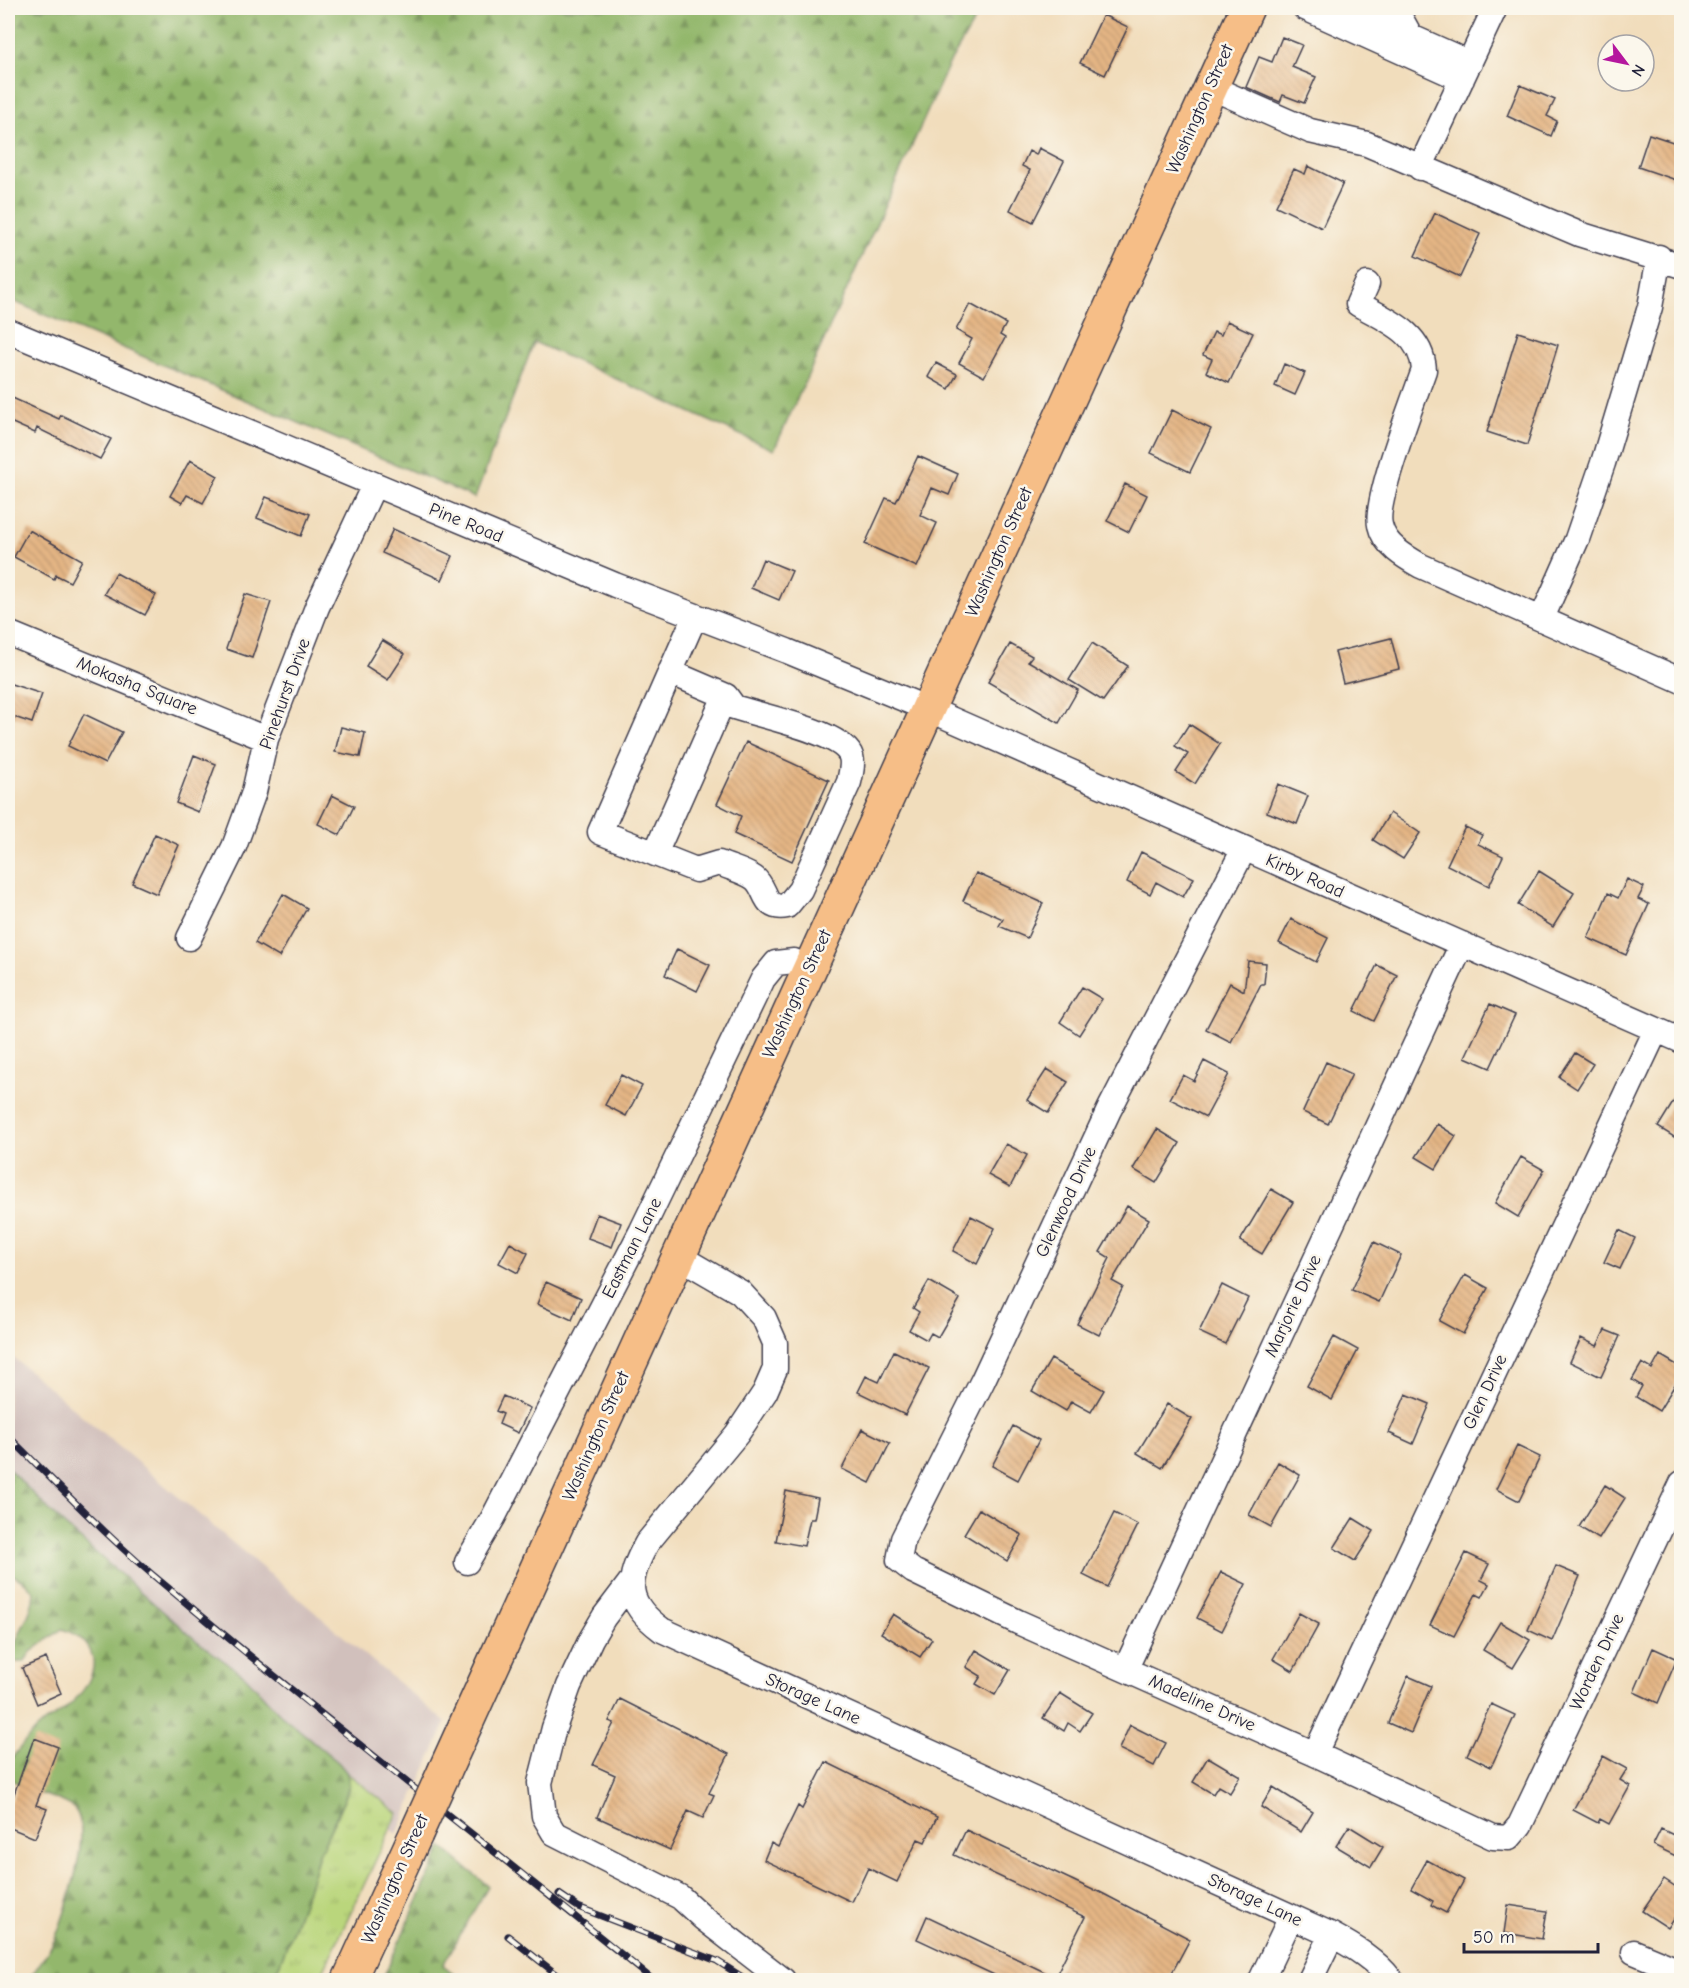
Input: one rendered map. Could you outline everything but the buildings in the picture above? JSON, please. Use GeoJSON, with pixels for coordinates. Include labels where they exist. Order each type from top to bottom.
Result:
{"type":"FeatureCollection","features":[{"type":"Feature","properties":{"kind":"highway","name":"Washington Street"},"geometry":{"type":"LineString","coordinates":[[349,1980],[1246,8]]}},
{"type":"Feature","properties":{"kind":"street"},"geometry":{"type":"LineString","coordinates":[[1305,8],[1466,71]]}},
{"type":"Feature","properties":{"kind":"street"},"geometry":{"type":"LineString","coordinates":[[1346,8],[1411,37],[1466,71]]}},
{"type":"Feature","properties":{"kind":"street"},"geometry":{"type":"LineString","coordinates":[[1395,8],[1411,37]]}},
{"type":"Feature","properties":{"kind":"street"},"geometry":{"type":"LineString","coordinates":[[1420,168],[1495,8]]}},
{"type":"Feature","properties":{"kind":"street"},"geometry":{"type":"LineString","coordinates":[[1210,87],[1310,131],[1367,144],[1579,234],[1670,262],[1650,307],[1603,463],[1577,539],[1542,618]]}},
{"type":"Feature","properties":{"kind":"street"},"geometry":{"type":"LineString","coordinates":[[1367,284],[1358,304],[1407,333],[1418,344],[1423,356],[1424,370],[1381,498],[1379,525],[1386,538],[1401,555],[1421,566],[1682,681]]}},
{"type":"Feature","properties":{"kind":"street","name":"Pine Road"},"geometry":{"type":"LineString","coordinates":[[8,331],[374,485],[928,709]]}},
{"type":"Feature","properties":{"kind":"street","name":"Pinehurst Drive"},"geometry":{"type":"LineString","coordinates":[[189,938],[234,847],[254,792],[266,739],[317,607],[374,485]]}},
{"type":"Feature","properties":{"kind":"street"},"geometry":{"type":"LineString","coordinates":[[670,672],[725,696],[734,707],[828,736],[850,755],[852,766],[849,782],[800,890],[787,906],[775,906],[768,902],[756,879],[719,863],[696,870],[600,832],[670,672],[695,616]]}},
{"type":"Feature","properties":{"kind":"street","name":"Mokasha Square"},"geometry":{"type":"LineString","coordinates":[[8,633],[266,739]]}},
{"type":"Feature","properties":{"kind":"street"},"geometry":{"type":"LineString","coordinates":[[655,854],[725,696]]}},
{"type":"Feature","properties":{"kind":"street","name":"Kirby Road"},"geometry":{"type":"LineString","coordinates":[[928,709],[1682,1041]]}},
{"type":"Feature","properties":{"kind":"street","name":"Glenwood Drive"},"geometry":{"type":"LineString","coordinates":[[899,1560],[903,1539],[983,1380],[1109,1110],[1244,849]]}},
{"type":"Feature","properties":{"kind":"street","name":"Marjorie Drive"},"geometry":{"type":"LineString","coordinates":[[1126,1668],[1462,945]]}},
{"type":"Feature","properties":{"kind":"street","name":"Eastman Lane"},"geometry":{"type":"LineString","coordinates":[[467,1562],[498,1508],[641,1232],[763,979],[776,963],[794,961],[809,968]]}},
{"type":"Feature","properties":{"kind":"street","name":"Glen Drive"},"geometry":{"type":"LineString","coordinates":[[1315,1754],[1656,1030]]}},
{"type":"Feature","properties":{"kind":"street"},"geometry":{"type":"LineString","coordinates":[[678,1256],[740,1292],[764,1318],[775,1343],[775,1369],[765,1392],[737,1434],[647,1543],[637,1560],[632,1580],[604,1617],[569,1686],[554,1728],[540,1783],[544,1816],[554,1833],[680,1898],[783,1980]]}},
{"type":"Feature","properties":{"kind":"street","name":"Worden Drive"},"geometry":{"type":"LineString","coordinates":[[1509,1838],[1520,1825],[1682,1483]]}},
{"type":"Feature","properties":{"kind":"street","name":"Madeline Drive"},"geometry":{"type":"LineString","coordinates":[[899,1560],[913,1571],[1018,1622],[1126,1668],[1493,1837],[1509,1838]]}},
{"type":"Feature","properties":{"kind":"street","name":"Storage Lane"},"geometry":{"type":"LineString","coordinates":[[632,1580],[634,1602],[646,1618],[662,1630],[1332,1935],[1384,1970],[1391,1980]]}},
{"type":"Feature","properties":{"kind":"street"},"geometry":{"type":"LineString","coordinates":[[1261,1980],[1292,1917]]}},
{"type":"Feature","properties":{"kind":"street"},"geometry":{"type":"LineString","coordinates":[[1310,1980],[1332,1935]]}},
{"type":"Feature","properties":{"kind":"street"},"geometry":{"type":"LineString","coordinates":[[1634,1952],[1682,1972]]}},
{"type":"Feature","properties":{"kind":"shaded area"},"geometry":{"type":"Polygon","coordinates":[[[8,1353],[446,1723],[397,1834],[8,1513],[8,1353]]]}},
{"type":"Feature","properties":{"kind":"green space"},"geometry":{"type":"Polygon","coordinates":[[[8,8],[982,8],[949,64],[774,450],[534,342],[475,498],[8,299],[8,8]]]}},
{"type":"Feature","properties":{"kind":"green space"},"geometry":{"type":"Polygon","coordinates":[[[8,1468],[64,1525],[197,1641],[246,1677],[279,1713],[339,1763],[347,1773],[349,1785],[345,1798],[319,1854],[279,1966],[269,1980],[28,1980],[55,1939],[65,1912],[79,1855],[80,1822],[76,1811],[70,1805],[23,1787],[14,1781],[8,1773],[8,1764],[36,1730],[64,1710],[84,1689],[91,1674],[93,1658],[81,1639],[62,1629],[31,1652],[24,1662],[12,1662],[13,1652],[30,1610],[34,1592],[26,1583],[8,1572],[8,1468]]]}},
{"type":"Feature","properties":{"kind":"green space"},"geometry":{"type":"Polygon","coordinates":[[[347,1773],[398,1813],[319,1980],[269,1980],[279,1966],[319,1854],[345,1798],[349,1785],[347,1773]]]}},
{"type":"Feature","properties":{"kind":"green space"},"geometry":{"type":"Polygon","coordinates":[[[442,1847],[488,1886],[443,1965],[462,1980],[382,1980],[442,1847]]]}},
{"type":"Feature","properties":{"kind":"railway"},"geometry":{"type":"LineString","coordinates":[[8,1436],[105,1532],[166,1586],[653,1980]]}},
{"type":"Feature","properties":{"kind":"railway"},"geometry":{"type":"LineString","coordinates":[[559,1894],[578,1907],[717,1961],[747,1980]]}},
{"type":"Feature","properties":{"kind":"railway"},"geometry":{"type":"LineString","coordinates":[[508,1936],[564,1980]]}}]}
